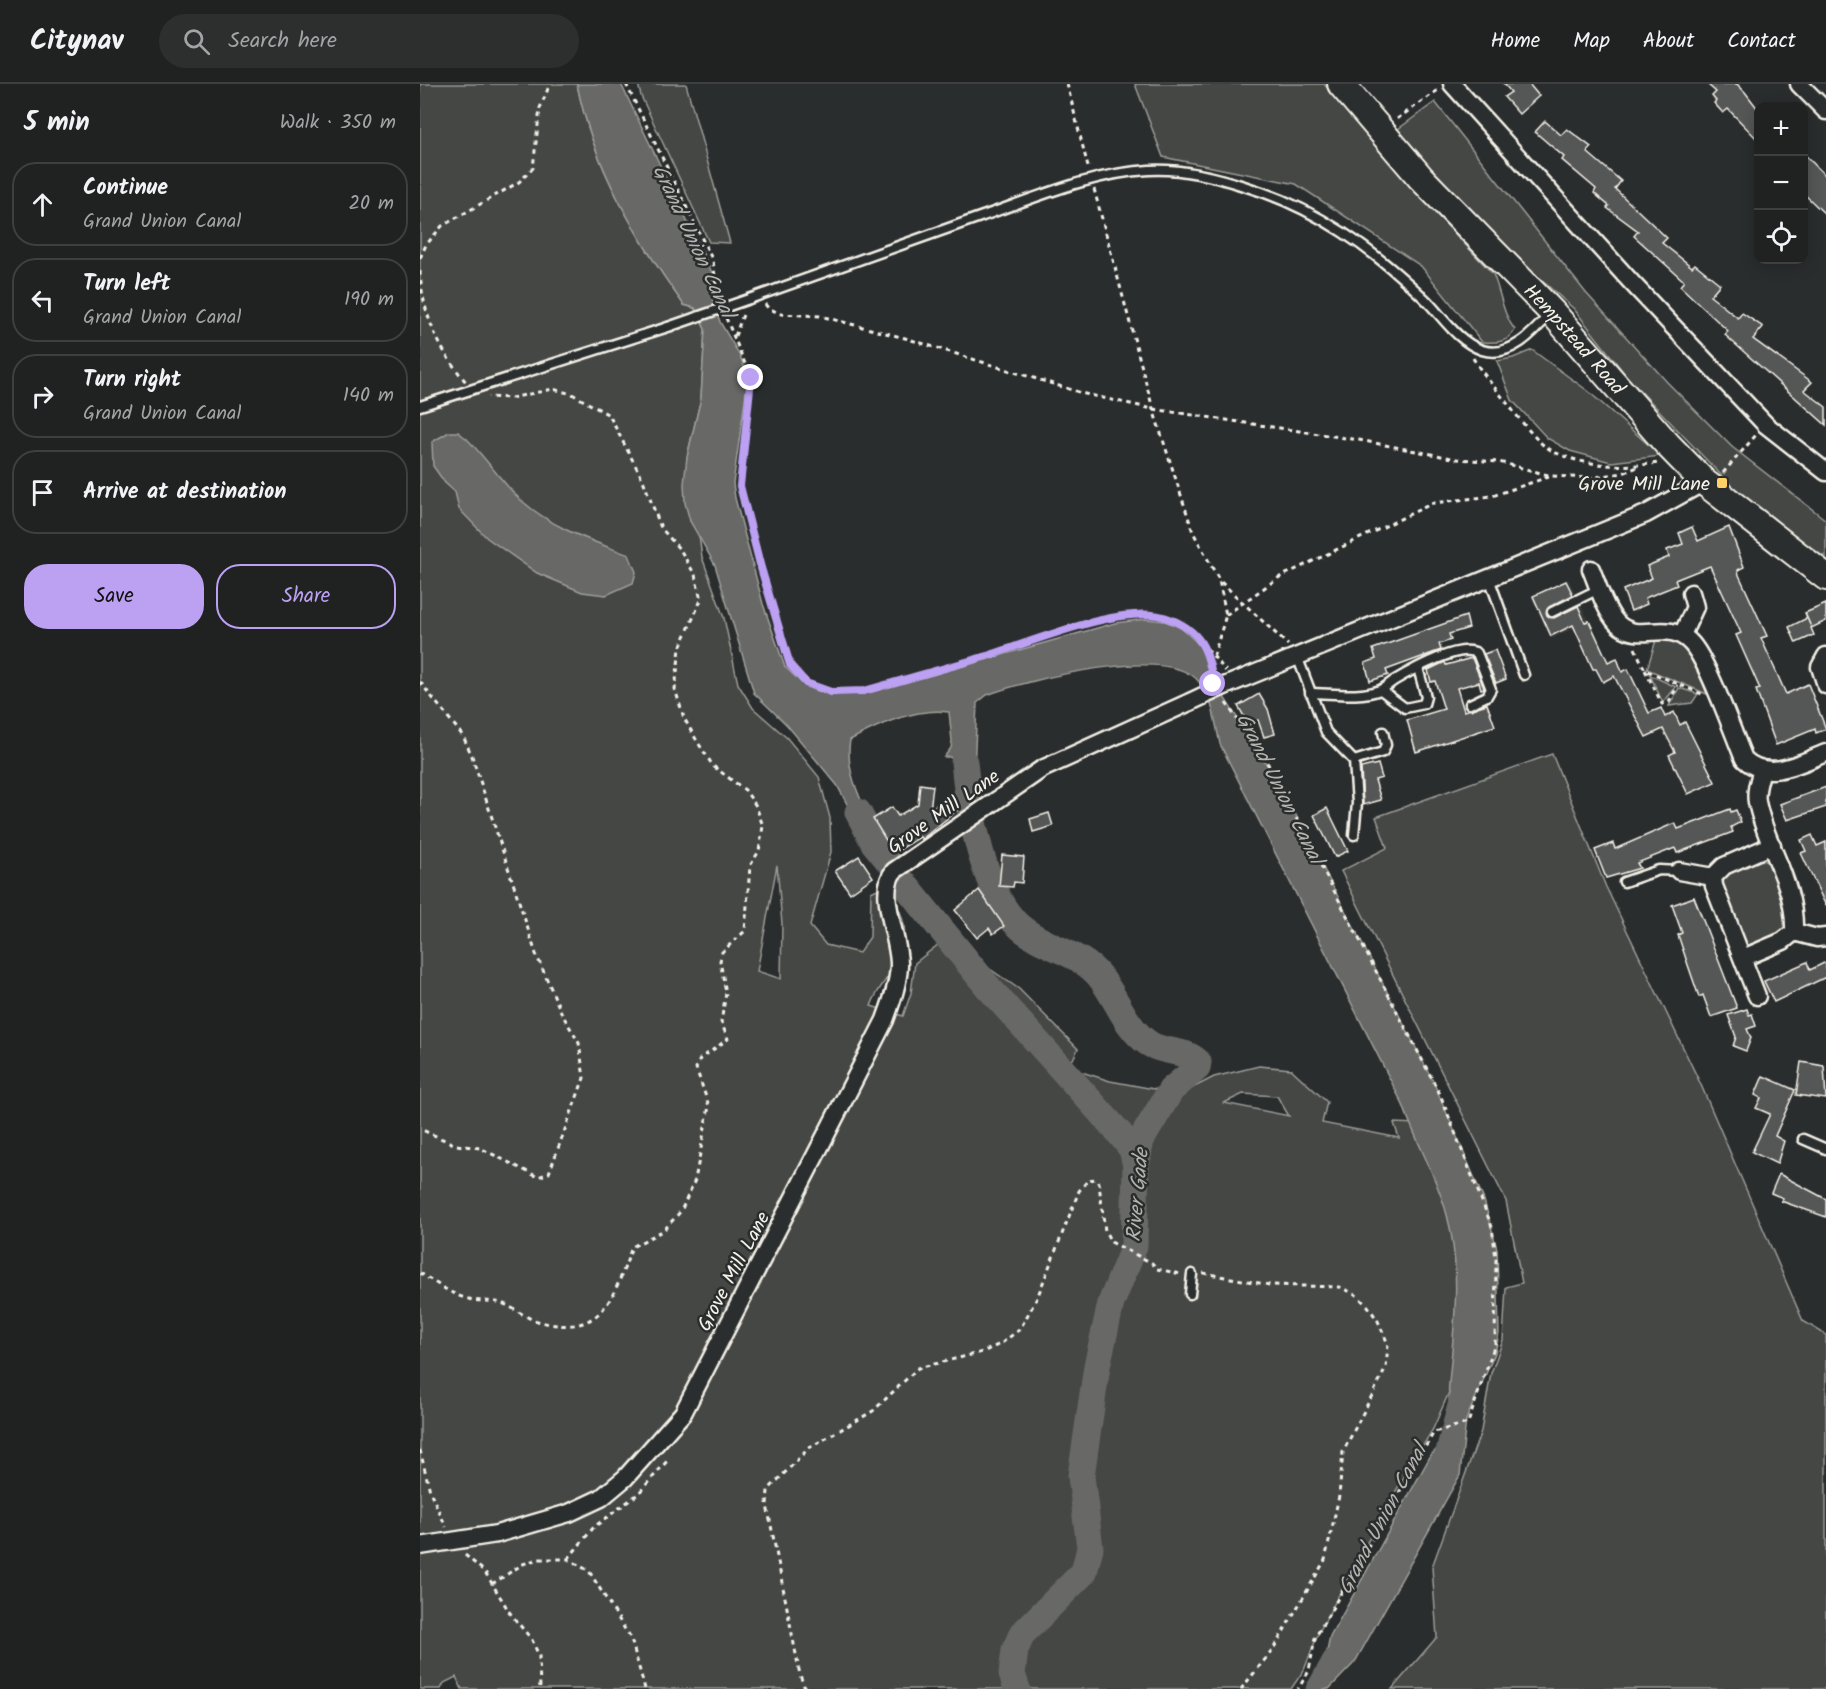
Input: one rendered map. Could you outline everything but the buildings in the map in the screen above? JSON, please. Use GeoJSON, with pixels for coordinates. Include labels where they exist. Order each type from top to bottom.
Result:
{"type":"FeatureCollection","features":[{"type":"Feature","properties":{"kind":"main road","name":"Hempstead Road"},"geometry":{"type":"LineString","coordinates":[[1341,84],[1421,178],[1552,312],[1682,459],[1711,480],[1826,577]]}},
{"type":"Feature","properties":{"kind":"street"},"geometry":{"type":"LineString","coordinates":[[1452,84],[1632,283],[1766,425],[1826,472]]}},
{"type":"Feature","properties":{"kind":"street"},"geometry":{"type":"LineString","coordinates":[[1799,84],[1826,111]]}},
{"type":"Feature","properties":{"kind":"street","name":"Grove Mill Lane"},"geometry":{"type":"LineString","coordinates":[[420,1546],[497,1534],[569,1513],[601,1498],[625,1478],[683,1413],[885,1020],[895,992],[899,966],[887,894],[887,879],[894,871],[1042,769],[1218,689],[1646,514],[1711,480]]}},
{"type":"Feature","properties":{"kind":"street"},"geometry":{"type":"LineString","coordinates":[[1591,570],[1612,616],[1630,632],[1659,630],[1682,635],[1698,652],[1744,759],[1762,770],[1782,769],[1826,753]]}},
{"type":"Feature","properties":{"kind":"street"},"geometry":{"type":"LineString","coordinates":[[1682,635],[1695,607],[1691,593]]}},
{"type":"Feature","properties":{"kind":"street"},"geometry":{"type":"LineString","coordinates":[[1826,656],[1820,672],[1826,685]]}},
{"type":"Feature","properties":{"kind":"street"},"geometry":{"type":"LineString","coordinates":[[1762,770],[1757,802],[1781,864],[1793,910],[1794,932]]}},
{"type":"Feature","properties":{"kind":"street"},"geometry":{"type":"LineString","coordinates":[[1713,877],[1724,866],[1772,845]]}},
{"type":"Feature","properties":{"kind":"street"},"geometry":{"type":"LineString","coordinates":[[1679,871],[1713,877]]}},
{"type":"Feature","properties":{"kind":"street"},"geometry":{"type":"LineString","coordinates":[[1713,877],[1714,886],[1757,996]]}},
{"type":"Feature","properties":{"kind":"street"},"geometry":{"type":"LineString","coordinates":[[1794,932],[1817,938],[1826,937]]}},
{"type":"Feature","properties":{"kind":"street"},"geometry":{"type":"LineString","coordinates":[[1743,958],[1783,941],[1794,932]]}},
{"type":"Feature","properties":{"kind":"lane"},"geometry":{"type":"LineString","coordinates":[[420,406],[668,327],[1092,180],[1151,170],[1183,172],[1224,180],[1282,199],[1324,219],[1359,242],[1425,300],[1462,338],[1482,350],[1509,349],[1526,338],[1552,312]]}},
{"type":"Feature","properties":{"kind":"lane"},"geometry":{"type":"LineString","coordinates":[[1489,578],[1524,675]]}},
{"type":"Feature","properties":{"kind":"lane"},"geometry":{"type":"LineString","coordinates":[[1552,612],[1599,589]]}},
{"type":"Feature","properties":{"kind":"lane"},"geometry":{"type":"LineString","coordinates":[[1310,693],[1364,694],[1381,690],[1418,668],[1465,649],[1477,653],[1491,689],[1487,696],[1470,704]]}},
{"type":"Feature","properties":{"kind":"lane"},"geometry":{"type":"LineString","coordinates":[[1297,656],[1326,732],[1354,761],[1357,803],[1353,835]]}},
{"type":"Feature","properties":{"kind":"lane"},"geometry":{"type":"LineString","coordinates":[[1381,690],[1405,708],[1424,704],[1426,697],[1418,668]]}},
{"type":"Feature","properties":{"kind":"lane"},"geometry":{"type":"LineString","coordinates":[[1354,761],[1383,752],[1386,745],[1383,732]]}},
{"type":"Feature","properties":{"kind":"lane"},"geometry":{"type":"LineString","coordinates":[[1624,882],[1648,872],[1679,871]]}},
{"type":"Feature","properties":{"kind":"lane"},"geometry":{"type":"LineString","coordinates":[[1803,1139],[1826,1149]]}},
{"type":"Feature","properties":{"kind":"lane"},"geometry":{"type":"LineString","coordinates":[[1190,1294],[1192,1274]]}},
{"type":"Feature","properties":{"kind":"path"},"geometry":{"type":"LineString","coordinates":[[420,258],[426,245],[442,226],[519,182],[533,168],[540,108],[550,84]]}},
{"type":"Feature","properties":{"kind":"path"},"geometry":{"type":"LineString","coordinates":[[626,84],[713,261],[719,302]]}},
{"type":"Feature","properties":{"kind":"path"},"geometry":{"type":"LineString","coordinates":[[1066,84],[1153,409],[1192,532],[1220,580],[1297,656]]}},
{"type":"Feature","properties":{"kind":"path"},"geometry":{"type":"LineString","coordinates":[[1381,130],[1447,84]]}},
{"type":"Feature","properties":{"kind":"path"},"geometry":{"type":"LineString","coordinates":[[420,271],[426,308],[439,346],[472,389],[490,398],[501,399],[544,390],[563,390],[600,408],[614,422],[643,480],[662,528],[681,551],[695,575],[701,600],[680,648],[676,670],[675,689],[684,718],[713,766],[745,790],[756,806],[763,826],[759,851],[750,866],[745,931],[722,952],[720,961],[726,993],[721,1022],[728,1039],[700,1059],[696,1068],[710,1106],[695,1180],[681,1210],[664,1230],[632,1247],[610,1302],[598,1317],[579,1323],[554,1324],[533,1319],[500,1303],[468,1299],[420,1273]]}},
{"type":"Feature","properties":{"kind":"path"},"geometry":{"type":"LineString","coordinates":[[760,295],[768,308],[781,314],[820,316],[1085,394],[1153,409],[1359,440],[1457,459],[1499,462],[1552,476],[1589,478],[1623,473],[1640,466]]}},
{"type":"Feature","properties":{"kind":"path"},"geometry":{"type":"LineString","coordinates":[[735,336],[749,298]]}},
{"type":"Feature","properties":{"kind":"path"},"geometry":{"type":"LineString","coordinates":[[723,310],[751,378],[740,486],[743,503],[790,665],[806,683],[831,692],[864,691],[1069,629],[1116,617],[1146,614],[1166,617],[1184,625],[1214,655],[1226,615],[1220,580]]}},
{"type":"Feature","properties":{"kind":"path"},"geometry":{"type":"LineString","coordinates":[[1462,338],[1481,370],[1543,444],[1567,456],[1606,466],[1640,466],[1682,459]]}},
{"type":"Feature","properties":{"kind":"path"},"geometry":{"type":"LineString","coordinates":[[1711,480],[1766,425]]}},
{"type":"Feature","properties":{"kind":"path"},"geometry":{"type":"LineString","coordinates":[[1226,615],[1278,578],[1432,503],[1492,496],[1552,476]]}},
{"type":"Feature","properties":{"kind":"path"},"geometry":{"type":"LineString","coordinates":[[1630,632],[1662,704],[1669,702],[1678,685]]}},
{"type":"Feature","properties":{"kind":"path"},"geometry":{"type":"LineString","coordinates":[[1205,648],[1218,689],[1268,764],[1440,1094],[1492,1227],[1496,1258],[1495,1344],[1468,1423],[1434,1432],[1315,1638],[1309,1671],[1298,1689]]}},
{"type":"Feature","properties":{"kind":"path"},"geometry":{"type":"LineString","coordinates":[[1645,670],[1708,698],[1718,699]]}},
{"type":"Feature","properties":{"kind":"path"},"geometry":{"type":"LineString","coordinates":[[420,682],[463,736],[472,756],[536,954],[562,1014],[579,1043],[584,1078],[549,1173],[538,1177],[480,1148],[456,1145],[420,1129]]}},
{"type":"Feature","properties":{"kind":"path"},"geometry":{"type":"LineString","coordinates":[[805,1689],[800,1675],[767,1505],[768,1490],[809,1448],[873,1411],[918,1368],[983,1352],[1002,1343],[1020,1329],[1037,1298],[1079,1191],[1088,1180],[1096,1179],[1099,1184],[1105,1231],[1111,1242],[1152,1263],[1157,1269],[1192,1274],[1204,1273],[1270,1285],[1340,1287],[1355,1294],[1368,1306],[1378,1321],[1388,1344],[1386,1368],[1342,1452],[1339,1496],[1325,1560],[1272,1651],[1241,1689]]}},
{"type":"Feature","properties":{"kind":"path"},"geometry":{"type":"LineString","coordinates":[[420,1450],[430,1491],[450,1533]]}},
{"type":"Feature","properties":{"kind":"path"},"geometry":{"type":"LineString","coordinates":[[568,1559],[594,1527],[638,1494],[668,1460]]}},
{"type":"Feature","properties":{"kind":"path"},"geometry":{"type":"LineString","coordinates":[[461,1551],[485,1572],[510,1614],[532,1640],[539,1656],[540,1689]]}},
{"type":"Feature","properties":{"kind":"path"},"geometry":{"type":"LineString","coordinates":[[492,1584],[523,1564],[538,1559],[568,1559],[589,1571],[620,1617],[631,1639],[645,1689]]}},
{"type":"Feature","properties":{"kind":"shaded area"},"geometry":{"type":"Polygon","coordinates":[[[420,84],[577,84],[594,143],[618,200],[666,280],[684,305],[694,308],[705,329],[701,398],[687,457],[690,521],[699,535],[702,557],[724,618],[738,684],[753,708],[787,738],[819,777],[830,818],[831,852],[810,926],[826,945],[859,953],[870,937],[871,892],[886,885],[898,906],[905,934],[900,955],[871,1006],[903,1016],[911,993],[915,963],[939,944],[959,967],[984,965],[1019,989],[1078,1049],[1071,1063],[1066,1067],[1110,1081],[1181,1094],[1214,1077],[1259,1066],[1291,1069],[1327,1102],[1322,1123],[1399,1138],[1394,1123],[1417,1124],[1452,1213],[1459,1296],[1453,1383],[1433,1429],[1385,1509],[1319,1632],[1304,1670],[1291,1689],[462,1689],[456,1677],[444,1683],[441,1689],[420,1689],[420,84]],[[777,865],[757,971],[781,979],[782,924],[777,865]],[[1243,1094],[1224,1103],[1289,1116],[1277,1096],[1243,1094]]]}},
{"type":"Feature","properties":{"kind":"shaded area"},"geometry":{"type":"Polygon","coordinates":[[[638,84],[686,84],[730,243],[709,242],[641,96],[638,84]]]}},
{"type":"Feature","properties":{"kind":"shaded area"},"geometry":{"type":"Polygon","coordinates":[[[1135,84],[1324,84],[1422,199],[1493,274],[1504,310],[1515,330],[1509,338],[1501,341],[1482,342],[1421,266],[1296,184],[1163,157],[1135,84]]]}},
{"type":"Feature","properties":{"kind":"shaded area"},"geometry":{"type":"Polygon","coordinates":[[[1435,102],[1586,293],[1667,382],[1732,447],[1826,520],[1826,561],[1742,497],[1629,379],[1574,309],[1492,236],[1394,132],[1435,102]]]}},
{"type":"Feature","properties":{"kind":"shaded area"},"geometry":{"type":"Polygon","coordinates":[[[1532,350],[1588,391],[1661,456],[1611,462],[1570,451],[1547,438],[1512,400],[1497,361],[1513,358],[1532,350]]]}},
{"type":"Feature","properties":{"kind":"shaded area"},"geometry":{"type":"Polygon","coordinates":[[[1568,579],[1589,621],[1551,639],[1531,597],[1568,579]]]}},
{"type":"Feature","properties":{"kind":"shaded area"},"geometry":{"type":"Polygon","coordinates":[[[1657,637],[1669,640],[1685,649],[1695,664],[1707,694],[1647,669],[1657,637]]]}},
{"type":"Feature","properties":{"kind":"shaded area"},"geometry":{"type":"Polygon","coordinates":[[[1650,675],[1676,687],[1663,703],[1650,675]]]}},
{"type":"Feature","properties":{"kind":"shaded area"},"geometry":{"type":"Polygon","coordinates":[[[1679,688],[1698,694],[1692,703],[1669,706],[1679,688]]]}},
{"type":"Feature","properties":{"kind":"shaded area"},"geometry":{"type":"Polygon","coordinates":[[[1552,754],[1606,887],[1701,1085],[1803,1321],[1826,1335],[1826,1689],[1392,1689],[1437,1637],[1432,1567],[1481,1431],[1491,1373],[1503,1340],[1506,1287],[1522,1283],[1506,1201],[1341,871],[1387,848],[1376,817],[1552,754]]]}},
{"type":"Feature","properties":{"kind":"shaded area"},"geometry":{"type":"Polygon","coordinates":[[[1760,860],[1772,862],[1788,920],[1785,932],[1747,946],[1743,944],[1722,886],[1731,872],[1760,860]]]}},
{"type":"Feature","properties":{"kind":"water"},"geometry":{"type":"Polygon","coordinates":[[[577,84],[621,84],[716,281],[713,300],[720,322],[746,371],[747,387],[733,483],[735,498],[763,604],[785,667],[807,687],[828,694],[870,692],[1115,623],[1146,619],[1165,621],[1180,627],[1202,647],[1217,686],[1283,790],[1433,1081],[1484,1200],[1497,1249],[1499,1333],[1495,1353],[1466,1420],[1460,1475],[1355,1662],[1329,1689],[1314,1689],[1322,1675],[1330,1637],[1431,1455],[1443,1443],[1453,1427],[1449,1396],[1456,1299],[1452,1236],[1438,1187],[1403,1105],[1220,744],[1213,712],[1205,690],[1200,683],[1184,671],[1160,666],[1130,665],[1098,668],[1033,681],[987,695],[977,703],[973,794],[959,801],[955,762],[950,757],[944,757],[951,748],[952,741],[949,712],[936,711],[911,715],[885,723],[850,740],[849,753],[853,778],[878,838],[874,843],[868,844],[837,785],[787,725],[754,693],[715,565],[690,521],[685,503],[684,484],[687,457],[701,398],[705,329],[695,308],[684,305],[666,280],[618,200],[594,144],[577,84]]]}},
{"type":"Feature","properties":{"kind":"water"},"geometry":{"type":"Polygon","coordinates":[[[449,432],[458,432],[467,439],[514,494],[534,511],[573,533],[629,555],[636,572],[633,583],[606,595],[582,592],[537,573],[487,538],[459,509],[455,492],[445,483],[433,466],[432,442],[449,432]]]}},
{"type":"Feature","properties":{"kind":"waterway","name":"River Gade"},"geometry":{"type":"LineString","coordinates":[[964,762],[969,803],[980,850],[988,874],[1007,913],[1029,934],[1072,955],[1092,968],[1106,985],[1127,1021],[1148,1043],[1160,1049],[1186,1055],[1198,1062],[1197,1068],[1171,1090],[1141,1140],[1136,1166],[1134,1246],[1111,1303],[1097,1366],[1081,1476],[1090,1548],[1084,1572],[1022,1634],[1015,1650],[1012,1674],[1017,1689]]}},
{"type":"Feature","properties":{"kind":"waterway"},"geometry":{"type":"LineString","coordinates":[[858,812],[874,843],[887,859]]}},
{"type":"Feature","properties":{"kind":"waterway"},"geometry":{"type":"LineString","coordinates":[[898,876],[988,987],[1120,1134],[1132,1149],[1136,1166]]}},
{"type":"Feature","properties":{"kind":"waterway","name":"Grand Union Canal"},"geometry":{"type":"LineString","coordinates":[[1442,1455],[1457,1397]]}},
{"type":"Feature","properties":{"kind":"waterway","name":"Grand Union Canal"},"geometry":{"type":"LineString","coordinates":[[1313,1689],[1331,1657]]}},
{"type":"Feature","properties":{"kind":"place","name":"Grove Mill Lane"},"geometry":{"type":"Point","coordinates":[1722,483]}},
{"type":"Feature","properties":{"kind":"route"},"geometry":{"type":"LineString","coordinates":[[751,378],[740,486],[743,503],[790,665],[806,683],[831,692],[864,691],[987,656],[1069,629],[1116,617],[1146,614],[1166,617],[1184,625],[1204,645],[1213,684]]}}]}
